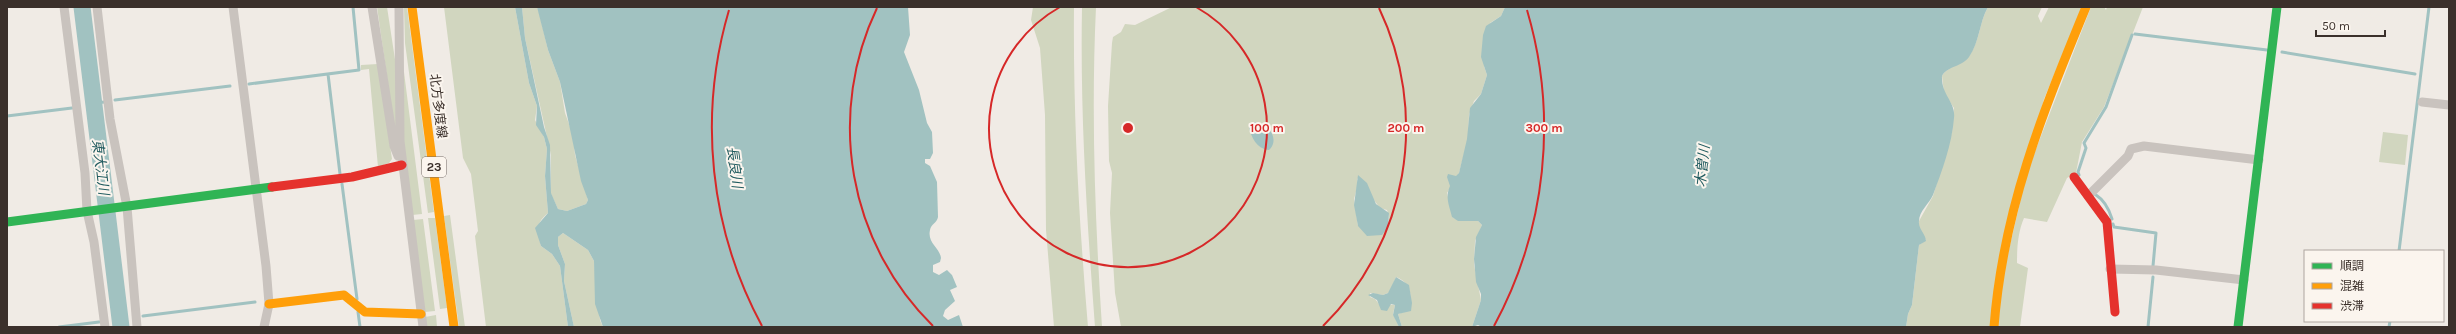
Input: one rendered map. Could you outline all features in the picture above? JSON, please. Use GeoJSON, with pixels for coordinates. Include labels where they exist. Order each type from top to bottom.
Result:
{"type":"FeatureCollection","features":[{"type":"Feature","properties":{"kind":"street"},"geometry":{"type":"LineString","coordinates":[[64,7],[105,327]]}},
{"type":"Feature","properties":{"kind":"street"},"geometry":{"type":"LineString","coordinates":[[97,7],[110,119],[128,236],[138,327]]}},
{"type":"Feature","properties":{"kind":"street"},"geometry":{"type":"LineString","coordinates":[[233,7],[257,190],[269,304],[264,327]]}},
{"type":"Feature","properties":{"kind":"street"},"geometry":{"type":"LineString","coordinates":[[372,7],[394,146],[402,165]]}},
{"type":"Feature","properties":{"kind":"street"},"geometry":{"type":"LineString","coordinates":[[399,7],[402,165],[423,327]]}},
{"type":"Feature","properties":{"kind":"street","name":"北方多度線"},"geometry":{"type":"LineString","coordinates":[[412,7],[454,327]]}},
{"type":"Feature","properties":{"kind":"street"},"geometry":{"type":"LineString","coordinates":[[1994,327],[2001,261],[2012,210],[2047,104],[2086,7]]}},
{"type":"Feature","properties":{"kind":"street"},"geometry":{"type":"LineString","coordinates":[[2238,327],[2277,7]]}},
{"type":"Feature","properties":{"kind":"street"},"geometry":{"type":"LineString","coordinates":[[2422,102],[2449,105]]}},
{"type":"Feature","properties":{"kind":"street"},"geometry":{"type":"LineString","coordinates":[[2088,196],[2128,156],[2132,149],[2144,146],[2259,160]]}},
{"type":"Feature","properties":{"kind":"street"},"geometry":{"type":"LineString","coordinates":[[7,222],[352,177],[402,165]]}},
{"type":"Feature","properties":{"kind":"street"},"geometry":{"type":"LineString","coordinates":[[2074,177],[2080,190],[2102,209],[2107,222],[2110,269],[2114,287],[2115,312]]}},
{"type":"Feature","properties":{"kind":"street"},"geometry":{"type":"LineString","coordinates":[[2110,269],[2156,270],[2244,280]]}},
{"type":"Feature","properties":{"kind":"street"},"geometry":{"type":"LineString","coordinates":[[269,304],[344,295],[365,312],[421,314]]}},
{"type":"Feature","properties":{"kind":"green space"},"geometry":{"type":"Polygon","coordinates":[[[377,7],[387,7],[396,66],[396,139],[377,7]]]}},
{"type":"Feature","properties":{"kind":"green space"},"geometry":{"type":"Polygon","coordinates":[[[404,7],[407,7],[434,212],[428,213],[405,43],[404,7]]]}},
{"type":"Feature","properties":{"kind":"green space"},"geometry":{"type":"Polygon","coordinates":[[[444,7],[515,7],[529,83],[537,106],[535,120],[544,137],[547,149],[545,176],[548,213],[539,224],[538,231],[541,246],[552,254],[560,266],[568,327],[486,327],[475,236],[478,231],[471,174],[463,158],[444,7]]]}},
{"type":"Feature","properties":{"kind":"green space"},"geometry":{"type":"Polygon","coordinates":[[[522,7],[537,7],[539,12],[548,50],[560,82],[565,113],[573,135],[575,155],[588,200],[586,204],[567,211],[558,209],[551,194],[551,155],[525,38],[522,7]]]}},
{"type":"Feature","properties":{"kind":"green space"},"geometry":{"type":"Polygon","coordinates":[[[1033,7],[1074,7],[1074,87],[1077,167],[1088,327],[1054,327],[1046,230],[1045,115],[1040,48],[1031,20],[1033,7]]]}},
{"type":"Feature","properties":{"kind":"green space"},"geometry":{"type":"Polygon","coordinates":[[[1082,7],[1096,7],[1094,167],[1102,327],[1095,327],[1089,247],[1083,127],[1082,7]]]}},
{"type":"Feature","properties":{"kind":"green space"},"geometry":{"type":"Polygon","coordinates":[[[1172,7],[1505,7],[1501,16],[1490,23],[1484,66],[1487,75],[1481,94],[1474,101],[1469,115],[1468,139],[1459,173],[1447,193],[1453,218],[1478,221],[1482,225],[1475,241],[1474,265],[1481,300],[1472,327],[1402,327],[1398,314],[1407,311],[1410,301],[1410,291],[1405,283],[1396,277],[1390,292],[1383,295],[1370,293],[1370,297],[1375,299],[1379,304],[1395,305],[1393,314],[1399,327],[1121,327],[1115,293],[1110,213],[1112,173],[1109,161],[1108,106],[1113,37],[1121,32],[1125,24],[1135,25],[1172,7]],[[1357,178],[1358,184],[1354,199],[1358,226],[1388,227],[1389,216],[1387,210],[1380,208],[1357,178]]]}},
{"type":"Feature","properties":{"kind":"green space"},"geometry":{"type":"Polygon","coordinates":[[[1988,7],[2042,7],[2038,16],[2041,23],[2049,7],[2082,7],[2044,99],[1991,327],[1906,327],[1908,314],[1912,305],[1919,245],[1926,240],[1919,228],[1919,221],[1933,196],[1952,132],[1954,108],[1944,93],[1942,76],[1947,70],[1963,62],[1973,50],[1988,7]]]}},
{"type":"Feature","properties":{"kind":"green space"},"geometry":{"type":"Polygon","coordinates":[[[2091,7],[2104,7],[2106,10],[2107,7],[2143,7],[2104,107],[2082,142],[2076,173],[2067,178],[2047,222],[2024,218],[2018,240],[2017,263],[2028,268],[2020,327],[1998,327],[2004,262],[2029,167],[2091,7]]]}},
{"type":"Feature","properties":{"kind":"green space"},"geometry":{"type":"Polygon","coordinates":[[[378,64],[392,159],[389,163],[378,167],[369,69],[361,70],[361,65],[378,64]]]}},
{"type":"Feature","properties":{"kind":"green space"},"geometry":{"type":"Polygon","coordinates":[[[404,72],[422,214],[412,215],[404,146],[404,72]]]}},
{"type":"Feature","properties":{"kind":"green space"},"geometry":{"type":"Polygon","coordinates":[[[2383,132],[2408,135],[2405,165],[2379,162],[2383,132]]]}},
{"type":"Feature","properties":{"kind":"green space"},"geometry":{"type":"Polygon","coordinates":[[[450,215],[465,327],[459,327],[444,216],[450,215]]]}},
{"type":"Feature","properties":{"kind":"green space"},"geometry":{"type":"Polygon","coordinates":[[[428,218],[435,218],[447,308],[440,309],[428,218]]]}},
{"type":"Feature","properties":{"kind":"green space"},"geometry":{"type":"Polygon","coordinates":[[[423,219],[435,311],[425,312],[413,220],[423,219]]]}},
{"type":"Feature","properties":{"kind":"green space"},"geometry":{"type":"Polygon","coordinates":[[[563,233],[588,250],[594,261],[600,320],[603,327],[574,327],[564,281],[565,264],[558,245],[558,237],[563,233]]]}},
{"type":"Feature","properties":{"kind":"green space"},"geometry":{"type":"Polygon","coordinates":[[[436,315],[437,327],[426,327],[425,317],[436,315]]]}},
{"type":"Feature","properties":{"kind":"water","name":"長良川"},"geometry":{"type":"Polygon","coordinates":[[[515,7],[522,7],[525,38],[544,127],[550,145],[551,193],[558,209],[567,211],[586,204],[588,200],[581,181],[560,82],[548,50],[537,7],[908,7],[910,35],[904,52],[919,90],[927,123],[932,132],[933,153],[930,159],[925,159],[925,163],[930,166],[937,182],[938,217],[931,228],[930,238],[941,258],[940,262],[933,265],[933,272],[939,275],[947,270],[952,275],[957,287],[950,290],[955,301],[945,310],[943,316],[948,320],[959,315],[963,327],[603,327],[595,304],[594,261],[588,250],[563,233],[558,237],[558,245],[565,264],[564,281],[574,327],[568,327],[560,266],[552,254],[541,246],[535,228],[548,213],[545,176],[547,149],[544,137],[536,125],[537,106],[529,83],[515,7]]]}},
{"type":"Feature","properties":{"kind":"water","name":"木曽川"},"geometry":{"type":"Polygon","coordinates":[[[1505,7],[1988,7],[1973,51],[1969,57],[1963,63],[1947,70],[1942,76],[1942,83],[1953,107],[1953,128],[1946,157],[1933,195],[1919,217],[1919,224],[1926,241],[1919,245],[1912,305],[1908,314],[1906,327],[1482,327],[1478,325],[1472,327],[1481,300],[1481,294],[1476,282],[1474,259],[1476,237],[1482,225],[1478,221],[1458,221],[1452,217],[1448,201],[1450,186],[1447,177],[1448,174],[1456,176],[1459,173],[1467,139],[1470,108],[1481,94],[1487,75],[1481,57],[1483,35],[1486,26],[1501,16],[1505,7]]]}},
{"type":"Feature","properties":{"kind":"water"},"geometry":{"type":"Polygon","coordinates":[[[1253,122],[1263,124],[1271,132],[1274,141],[1269,150],[1258,145],[1251,135],[1249,127],[1253,122]]]}},
{"type":"Feature","properties":{"kind":"water"},"geometry":{"type":"Polygon","coordinates":[[[1358,175],[1367,183],[1376,204],[1389,213],[1388,227],[1382,235],[1367,236],[1358,226],[1354,205],[1358,175]]]}},
{"type":"Feature","properties":{"kind":"water"},"geometry":{"type":"Polygon","coordinates":[[[1396,277],[1409,285],[1412,303],[1411,311],[1398,314],[1402,327],[1399,327],[1393,315],[1395,305],[1391,304],[1387,311],[1381,310],[1377,300],[1368,295],[1373,293],[1383,295],[1388,293],[1396,277]]]}},
{"type":"Feature","properties":{"kind":"waterway","name":"東大江川"},"geometry":{"type":"LineString","coordinates":[[82,7],[121,327]]}},
{"type":"Feature","properties":{"kind":"waterway"},"geometry":{"type":"LineString","coordinates":[[249,84],[359,70],[353,7]]}},
{"type":"Feature","properties":{"kind":"waterway"},"geometry":{"type":"LineString","coordinates":[[2399,250],[2429,7]]}},
{"type":"Feature","properties":{"kind":"waterway"},"geometry":{"type":"LineString","coordinates":[[2135,34],[2267,50]]}},
{"type":"Feature","properties":{"kind":"waterway"},"geometry":{"type":"LineString","coordinates":[[2079,175],[2078,172],[2086,148],[2084,143],[2106,107],[2132,35]]}},
{"type":"Feature","properties":{"kind":"waterway"},"geometry":{"type":"LineString","coordinates":[[2282,52],[2415,74]]}},
{"type":"Feature","properties":{"kind":"waterway"},"geometry":{"type":"LineString","coordinates":[[328,74],[340,174]]}},
{"type":"Feature","properties":{"kind":"waterway"},"geometry":{"type":"LineString","coordinates":[[115,100],[230,86]]}},
{"type":"Feature","properties":{"kind":"waterway"},"geometry":{"type":"LineString","coordinates":[[93,103],[105,102]]}},
{"type":"Feature","properties":{"kind":"waterway"},"geometry":{"type":"LineString","coordinates":[[7,116],[72,108]]}},
{"type":"Feature","properties":{"kind":"waterway"},"geometry":{"type":"LineString","coordinates":[[342,184],[357,299]]}},
{"type":"Feature","properties":{"kind":"waterway"},"geometry":{"type":"LineString","coordinates":[[2096,195],[2106,205],[2112,219]]}},
{"type":"Feature","properties":{"kind":"waterway"},"geometry":{"type":"LineString","coordinates":[[2113,224],[2114,227],[2156,233],[2153,266]]}},
{"type":"Feature","properties":{"kind":"waterway"},"geometry":{"type":"LineString","coordinates":[[2148,327],[2153,277]]}},
{"type":"Feature","properties":{"kind":"waterway"},"geometry":{"type":"LineString","coordinates":[[143,316],[255,302]]}},
{"type":"Feature","properties":{"kind":"waterway"},"geometry":{"type":"LineString","coordinates":[[358,312],[360,327]]}},
{"type":"Feature","properties":{"kind":"waterway"},"geometry":{"type":"LineString","coordinates":[[59,327],[99,322]]}},
{"type":"Feature","properties":{"kind":"waterway"},"geometry":{"type":"LineString","coordinates":[[2389,327],[2390,322]]}},
{"type":"Feature","properties":{"kind":"traffic: fast"},"geometry":{"type":"LineString","coordinates":[[2238,327],[2277,7]]}},
{"type":"Feature","properties":{"kind":"traffic: fast"},"geometry":{"type":"LineString","coordinates":[[7,222],[272,187]]}},
{"type":"Feature","properties":{"kind":"traffic: slow"},"geometry":{"type":"LineString","coordinates":[[412,7],[454,327]]}},
{"type":"Feature","properties":{"kind":"traffic: slow"},"geometry":{"type":"LineString","coordinates":[[1994,327],[1999,284],[2015,203],[2040,124],[2086,7]]}},
{"type":"Feature","properties":{"kind":"traffic: slow"},"geometry":{"type":"LineString","coordinates":[[269,304],[344,295],[365,312],[421,314]]}},
{"type":"Feature","properties":{"kind":"traffic: jam"},"geometry":{"type":"LineString","coordinates":[[272,187],[352,177],[402,165]]}},
{"type":"Feature","properties":{"kind":"traffic: jam"},"geometry":{"type":"LineString","coordinates":[[2074,177],[2107,222],[2115,312]]}}]}
